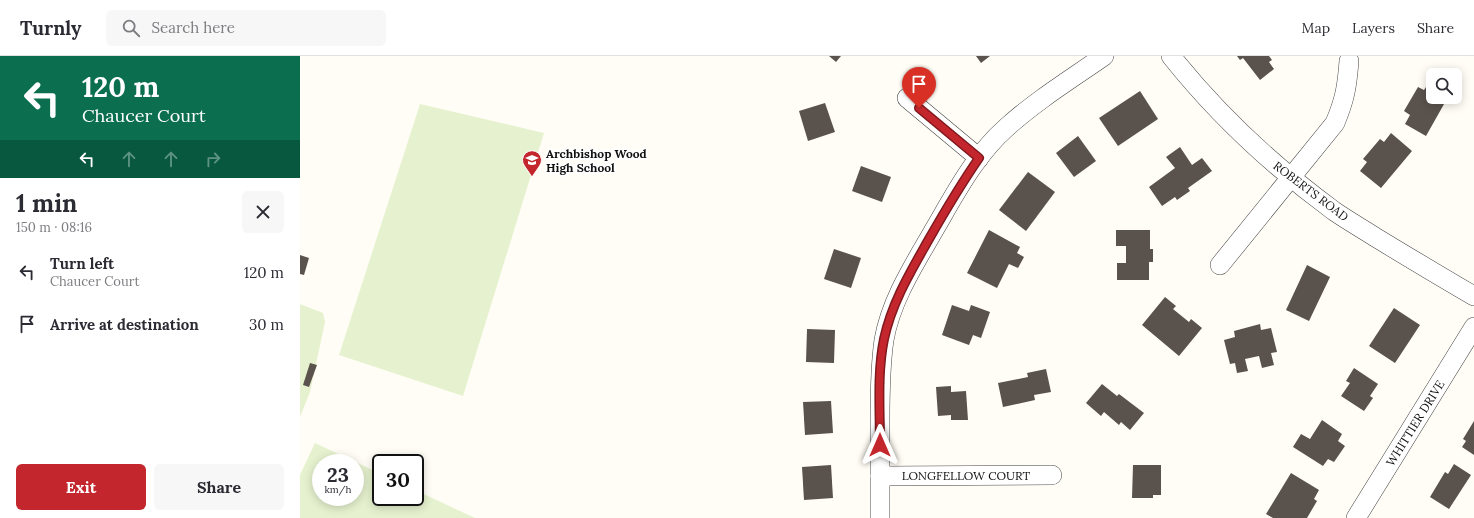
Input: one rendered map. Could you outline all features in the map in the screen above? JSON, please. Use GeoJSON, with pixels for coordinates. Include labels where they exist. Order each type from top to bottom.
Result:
{"type":"FeatureCollection","features":[{"type":"Feature","properties":{"kind":"street"},"geometry":{"type":"LineString","coordinates":[[880,518],[880,369],[884,338],[893,309],[910,272],[960,184],[979,158],[1006,128],[1026,111],[1104,56]]}},
{"type":"Feature","properties":{"kind":"street","name":"ROBERTS ROAD"},"geometry":{"type":"LineString","coordinates":[[1171,56],[1219,112],[1252,144],[1291,178],[1335,212],[1474,296]]}},
{"type":"Feature","properties":{"kind":"street"},"geometry":{"type":"LineString","coordinates":[[1220,265],[1335,123],[1344,101],[1348,85],[1349,61]]}},
{"type":"Feature","properties":{"kind":"street"},"geometry":{"type":"LineString","coordinates":[[907,98],[979,158]]}},
{"type":"Feature","properties":{"kind":"street","name":"WHITTIER DRIVE"},"geometry":{"type":"LineString","coordinates":[[1356,518],[1474,327]]}},
{"type":"Feature","properties":{"kind":"street","name":"LONGFELLOW COURT"},"geometry":{"type":"LineString","coordinates":[[880,476],[1052,475]]}},
{"type":"Feature","properties":{"kind":"green space"},"geometry":{"type":"Polygon","coordinates":[[[420,104],[544,133],[463,396],[339,355],[420,104]]]}},
{"type":"Feature","properties":{"kind":"green space"},"geometry":{"type":"Polygon","coordinates":[[[300,304],[323,313],[325,322],[310,392],[300,417],[300,304]]]}},
{"type":"Feature","properties":{"kind":"green space"},"geometry":{"type":"Polygon","coordinates":[[[315,443],[338,454],[312,454],[312,506],[364,506],[364,466],[372,470],[372,506],[424,506],[424,494],[475,518],[300,518],[300,475],[315,443]]]}},
{"type":"Feature","properties":{"kind":"building"},"geometry":{"type":"Polygon","coordinates":[[[829,56],[841,56],[836,62],[829,56]]]}},
{"type":"Feature","properties":{"kind":"building"},"geometry":{"type":"Polygon","coordinates":[[[976,56],[990,56],[981,63],[976,56]]]}},
{"type":"Feature","properties":{"kind":"building"},"geometry":{"type":"Polygon","coordinates":[[[1237,56],[1269,56],[1272,60],[1269,62],[1274,69],[1260,80],[1243,58],[1240,60],[1237,56]]]}},
{"type":"Feature","properties":{"kind":"building"},"geometry":{"type":"Polygon","coordinates":[[[1418,87],[1424,90],[1426,87],[1426,104],[1444,104],[1426,136],[1405,124],[1410,115],[1404,111],[1418,87]]]}},
{"type":"Feature","properties":{"kind":"building"},"geometry":{"type":"Polygon","coordinates":[[[1140,91],[1158,119],[1118,146],[1099,118],[1140,91]]]}},
{"type":"Feature","properties":{"kind":"building"},"geometry":{"type":"Polygon","coordinates":[[[825,103],[835,132],[808,141],[799,111],[825,103]]]}},
{"type":"Feature","properties":{"kind":"building"},"geometry":{"type":"Polygon","coordinates":[[[1391,133],[1412,151],[1381,188],[1360,171],[1367,162],[1363,159],[1380,139],[1384,142],[1391,133]]]}},
{"type":"Feature","properties":{"kind":"building"},"geometry":{"type":"Polygon","coordinates":[[[1078,136],[1096,161],[1074,177],[1056,153],[1078,136]]]}},
{"type":"Feature","properties":{"kind":"building"},"geometry":{"type":"Polygon","coordinates":[[[1180,147],[1192,165],[1202,158],[1212,171],[1188,188],[1190,191],[1177,200],[1175,197],[1162,206],[1149,187],[1175,168],[1166,157],[1180,147]]]}},
{"type":"Feature","properties":{"kind":"building"},"geometry":{"type":"Polygon","coordinates":[[[861,166],[891,177],[882,202],[852,191],[861,166]]]}},
{"type":"Feature","properties":{"kind":"building"},"geometry":{"type":"Polygon","coordinates":[[[1028,172],[1055,192],[1026,231],[999,210],[1028,172]]]}},
{"type":"Feature","properties":{"kind":"building"},"geometry":{"type":"Polygon","coordinates":[[[989,230],[1020,247],[1017,253],[1024,257],[1018,268],[1009,264],[997,288],[967,273],[989,230]]]}},
{"type":"Feature","properties":{"kind":"building"},"geometry":{"type":"Polygon","coordinates":[[[1116,230],[1150,230],[1150,249],[1153,249],[1153,262],[1149,262],[1149,280],[1117,280],[1117,263],[1126,263],[1126,246],[1116,246],[1116,230]]]}},
{"type":"Feature","properties":{"kind":"building"},"geometry":{"type":"Polygon","coordinates":[[[834,249],[861,258],[851,288],[824,279],[834,249]]]}},
{"type":"Feature","properties":{"kind":"building"},"geometry":{"type":"Polygon","coordinates":[[[300,255],[309,258],[304,275],[300,274],[300,255]]]}},
{"type":"Feature","properties":{"kind":"building"},"geometry":{"type":"Polygon","coordinates":[[[1307,265],[1330,277],[1309,321],[1286,310],[1307,265]]]}},
{"type":"Feature","properties":{"kind":"building"},"geometry":{"type":"Polygon","coordinates":[[[1165,297],[1176,306],[1173,309],[1189,322],[1191,319],[1202,328],[1179,356],[1142,325],[1165,297]]]}},
{"type":"Feature","properties":{"kind":"building"},"geometry":{"type":"Polygon","coordinates":[[[952,305],[969,311],[971,305],[990,312],[981,338],[973,335],[969,345],[942,335],[952,305]]]}},
{"type":"Feature","properties":{"kind":"building"},"geometry":{"type":"Polygon","coordinates":[[[1394,308],[1420,325],[1395,363],[1369,346],[1394,308]]]}},
{"type":"Feature","properties":{"kind":"building"},"geometry":{"type":"Polygon","coordinates":[[[1260,324],[1261,330],[1271,328],[1277,352],[1271,353],[1274,365],[1262,368],[1259,356],[1245,359],[1248,371],[1237,373],[1235,363],[1230,364],[1224,340],[1235,337],[1234,331],[1260,324]]]}},
{"type":"Feature","properties":{"kind":"building"},"geometry":{"type":"Polygon","coordinates":[[[807,329],[835,330],[834,363],[806,362],[807,329]]]}},
{"type":"Feature","properties":{"kind":"building"},"geometry":{"type":"Polygon","coordinates":[[[310,363],[317,365],[309,387],[303,385],[310,363]]]}},
{"type":"Feature","properties":{"kind":"building"},"geometry":{"type":"Polygon","coordinates":[[[1354,368],[1378,384],[1370,396],[1373,398],[1364,411],[1341,396],[1350,383],[1346,381],[1354,368]]]}},
{"type":"Feature","properties":{"kind":"building"},"geometry":{"type":"Polygon","coordinates":[[[1046,369],[1051,392],[1034,395],[1035,400],[1003,407],[998,383],[1028,377],[1027,373],[1046,369]]]}},
{"type":"Feature","properties":{"kind":"building"},"geometry":{"type":"Polygon","coordinates":[[[1102,384],[1117,396],[1119,394],[1144,413],[1130,430],[1121,422],[1119,425],[1104,412],[1101,416],[1086,403],[1102,384]]]}},
{"type":"Feature","properties":{"kind":"building"},"geometry":{"type":"Polygon","coordinates":[[[951,386],[951,392],[966,391],[968,420],[951,420],[951,415],[938,416],[936,387],[951,386]]]}},
{"type":"Feature","properties":{"kind":"building"},"geometry":{"type":"Polygon","coordinates":[[[831,401],[833,433],[805,435],[803,402],[831,401]]]}},
{"type":"Feature","properties":{"kind":"building"},"geometry":{"type":"Polygon","coordinates":[[[1322,420],[1342,434],[1338,441],[1345,446],[1334,462],[1328,459],[1323,466],[1293,447],[1301,434],[1310,439],[1322,420]]]}},
{"type":"Feature","properties":{"kind":"building"},"geometry":{"type":"Polygon","coordinates":[[[1474,421],[1474,455],[1462,447],[1466,441],[1463,439],[1474,421]]]}},
{"type":"Feature","properties":{"kind":"building"},"geometry":{"type":"Polygon","coordinates":[[[1454,464],[1471,475],[1449,509],[1430,497],[1445,472],[1448,474],[1454,464]]]}},
{"type":"Feature","properties":{"kind":"building"},"geometry":{"type":"Polygon","coordinates":[[[831,465],[833,498],[804,500],[802,467],[831,465]]]}},
{"type":"Feature","properties":{"kind":"building"},"geometry":{"type":"Polygon","coordinates":[[[1133,465],[1161,465],[1161,495],[1153,495],[1153,498],[1132,498],[1133,465]]]}},
{"type":"Feature","properties":{"kind":"building"},"geometry":{"type":"Polygon","coordinates":[[[1291,473],[1319,490],[1314,499],[1317,501],[1307,518],[1273,518],[1266,514],[1291,473]]]}},
{"type":"Feature","properties":{"kind":"place","name":"Archbishop Wood High School"},"geometry":{"type":"Point","coordinates":[532,177]}},
{"type":"Feature","properties":{"kind":"route"},"geometry":{"type":"LineString","coordinates":[[880,445],[880,369],[884,338],[893,309],[906,279],[960,184],[979,158],[919,108]]}}]}
